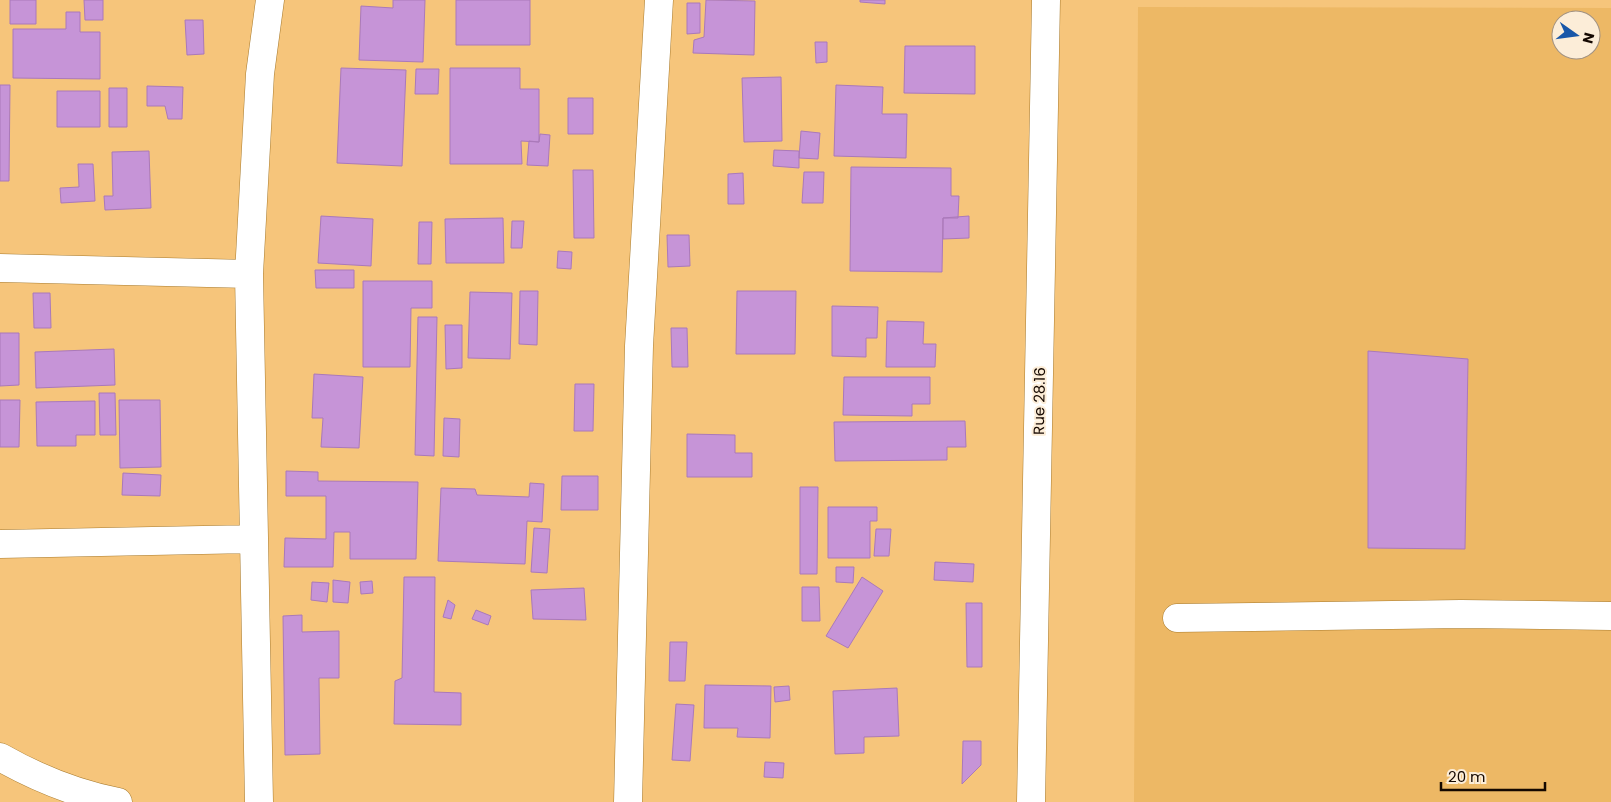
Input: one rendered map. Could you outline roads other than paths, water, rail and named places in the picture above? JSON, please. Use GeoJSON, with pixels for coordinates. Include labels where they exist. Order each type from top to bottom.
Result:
{"type":"FeatureCollection","features":[{"type":"Feature","properties":{"kind":"street"},"geometry":{"type":"LineString","coordinates":[[259,802],[249,274],[260,74],[270,0]]}},
{"type":"Feature","properties":{"kind":"street"},"geometry":{"type":"LineString","coordinates":[[628,802],[639,346],[659,0]]}},
{"type":"Feature","properties":{"kind":"street","name":"Rue 28.16"},"geometry":{"type":"LineString","coordinates":[[1031,802],[1046,0]]}},
{"type":"Feature","properties":{"kind":"street"},"geometry":{"type":"LineString","coordinates":[[0,268],[249,274]]}},
{"type":"Feature","properties":{"kind":"street"},"geometry":{"type":"LineString","coordinates":[[0,544],[254,539]]}},
{"type":"Feature","properties":{"kind":"street"},"geometry":{"type":"LineString","coordinates":[[1177,618],[1461,614],[1611,616]]}},
{"type":"Feature","properties":{"kind":"street"},"geometry":{"type":"LineString","coordinates":[[0,757],[28,773],[46,780],[92,797],[118,802]]}}]}
